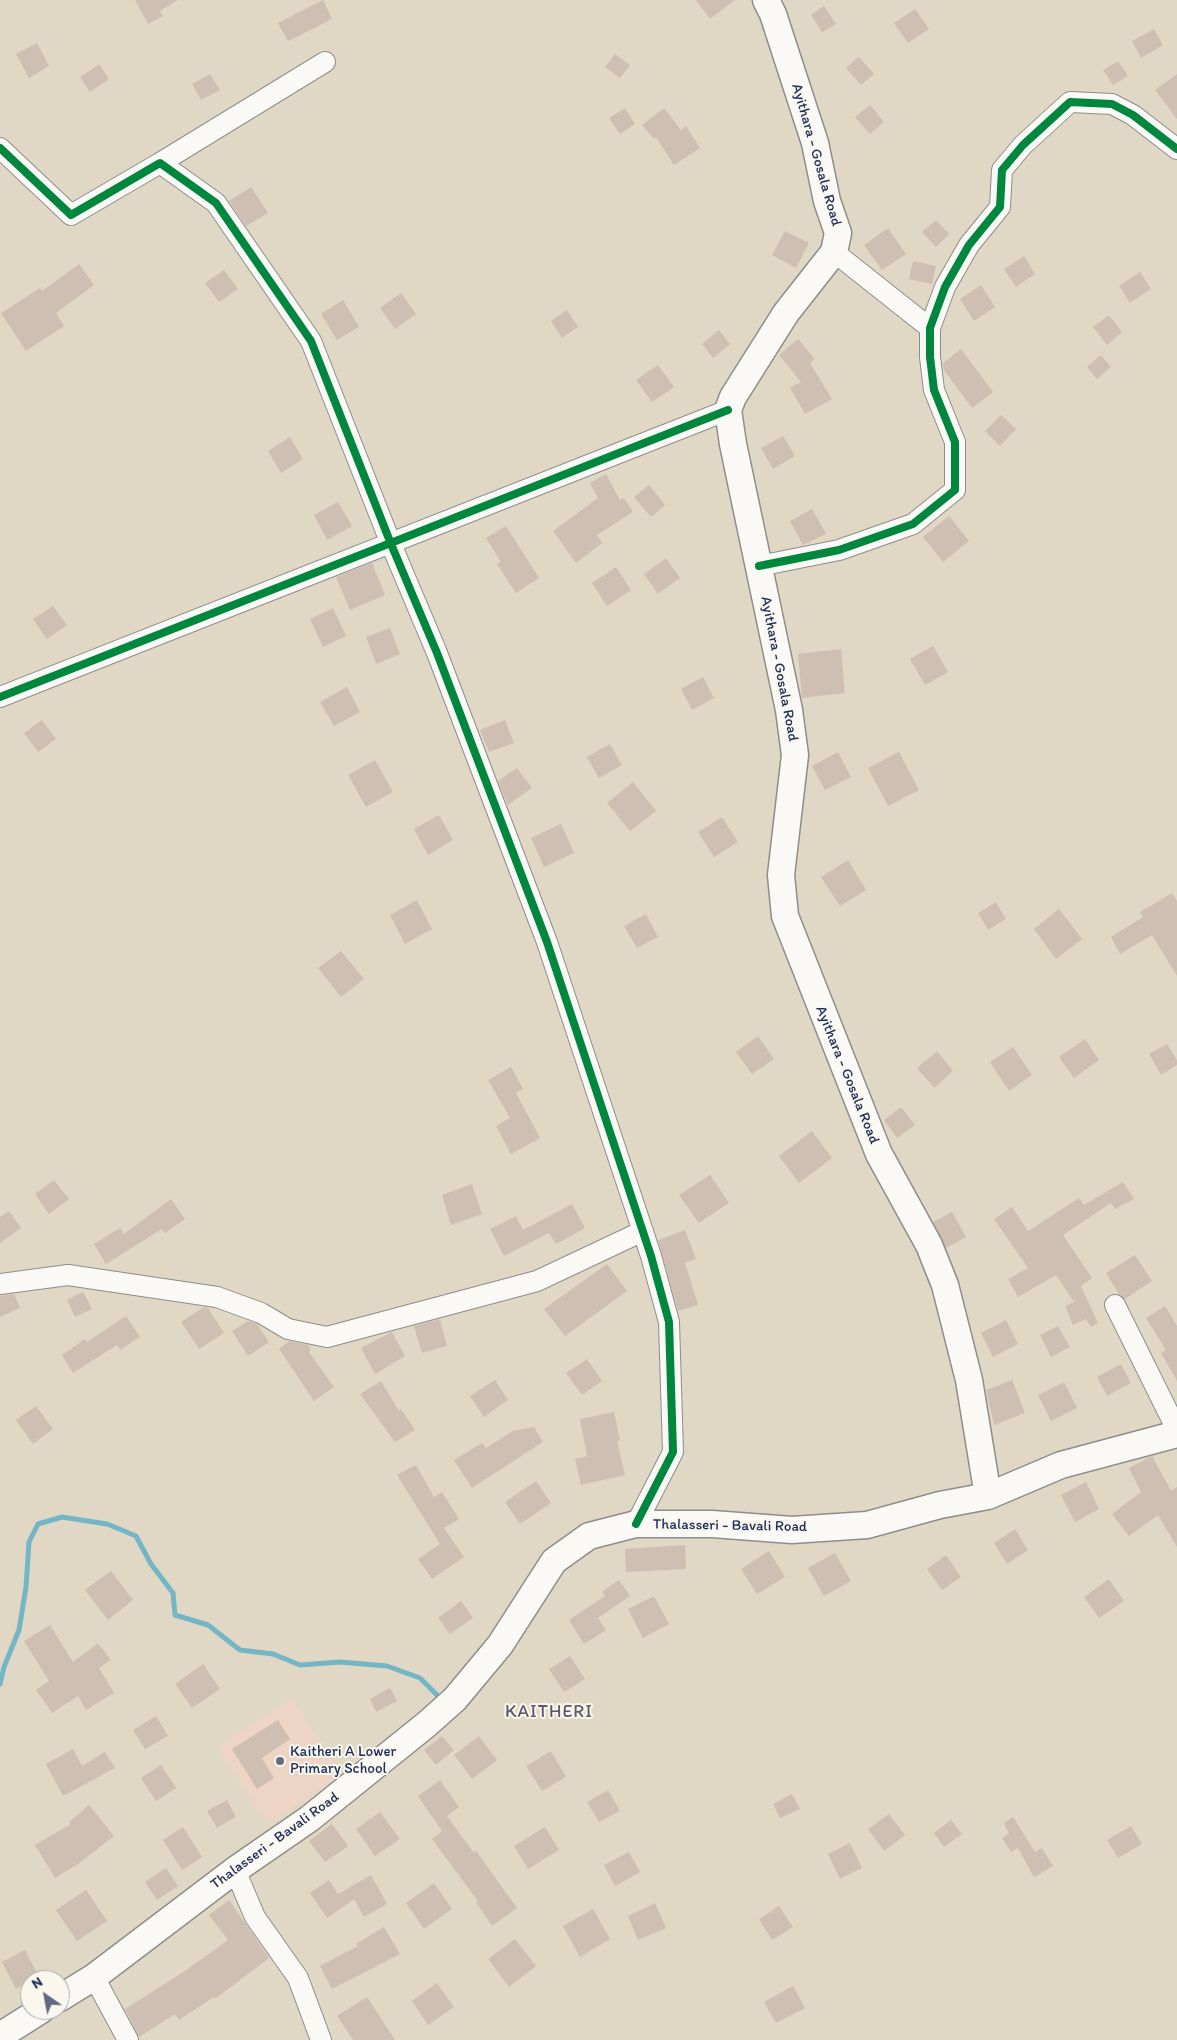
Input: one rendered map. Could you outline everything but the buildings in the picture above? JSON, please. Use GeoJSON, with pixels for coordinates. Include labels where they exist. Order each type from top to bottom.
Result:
{"type":"FeatureCollection","features":[{"type":"Feature","properties":{"kind":"main road","name":"Ayithara - Gosala Road"},"geometry":{"type":"LineString","coordinates":[[766,0],[773,14],[814,143],[827,201],[838,233],[834,252]]}},
{"type":"Feature","properties":{"kind":"main road"},"geometry":{"type":"LineString","coordinates":[[728,410],[733,397],[786,313],[834,252]]}},
{"type":"Feature","properties":{"kind":"main road","name":"Ayithara - Gosala Road"},"geometry":{"type":"LineString","coordinates":[[728,410],[789,710],[796,755],[781,875],[786,916],[879,1154],[929,1246],[945,1285],[969,1380],[988,1496]]}},
{"type":"Feature","properties":{"kind":"main road","name":"Thalasseri - Bavali Road"},"geometry":{"type":"LineString","coordinates":[[70,1992],[94,1977],[234,1870],[309,1819],[401,1746],[455,1699],[500,1645],[554,1561],[589,1536],[636,1524],[712,1524],[792,1530],[867,1525],[940,1505],[988,1496],[1061,1464],[1177,1432]]}},
{"type":"Feature","properties":{"kind":"main road"},"geometry":{"type":"LineString","coordinates":[[0,2036],[25,2020]]}},
{"type":"Feature","properties":{"kind":"street"},"geometry":{"type":"LineString","coordinates":[[0,148],[71,215],[325,62]]}},
{"type":"Feature","properties":{"kind":"street"},"geometry":{"type":"LineString","coordinates":[[760,566],[839,550],[913,524],[955,490],[955,442],[934,390],[930,357],[930,328],[945,287],[969,245],[1000,207],[1002,170],[1022,145],[1070,102],[1112,104],[1133,116],[1177,149]]}},
{"type":"Feature","properties":{"kind":"street"},"geometry":{"type":"LineString","coordinates":[[160,163],[216,203],[311,341],[391,544],[437,653],[547,942],[643,1231],[669,1322],[673,1452],[636,1524]]}},
{"type":"Feature","properties":{"kind":"street"},"geometry":{"type":"LineString","coordinates":[[834,252],[930,328]]}},
{"type":"Feature","properties":{"kind":"street"},"geometry":{"type":"LineString","coordinates":[[0,697],[728,410]]}},
{"type":"Feature","properties":{"kind":"street"},"geometry":{"type":"LineString","coordinates":[[0,1284],[68,1274],[217,1297],[261,1313],[288,1329],[327,1338],[537,1280],[643,1231]]}},
{"type":"Feature","properties":{"kind":"street"},"geometry":{"type":"LineString","coordinates":[[1114,1305],[1177,1432]]}},
{"type":"Feature","properties":{"kind":"street"},"geometry":{"type":"LineString","coordinates":[[234,1870],[255,1917],[298,1978],[321,2040]]}},
{"type":"Feature","properties":{"kind":"street"},"geometry":{"type":"LineString","coordinates":[[94,1977],[128,2040]]}},
{"type":"Feature","properties":{"kind":"shaded area","name":"Kaitheri A Lower Primary School"},"geometry":{"type":"Polygon","coordinates":[[[292,1699],[342,1775],[268,1823],[218,1747],[292,1699]]]}},
{"type":"Feature","properties":{"kind":"waterway"},"geometry":{"type":"LineString","coordinates":[[0,1684],[4,1667],[19,1630],[26,1587],[29,1542],[38,1524],[62,1517],[107,1524],[136,1536],[151,1564],[173,1593],[175,1615],[208,1625],[240,1650],[273,1654],[300,1665],[340,1662],[387,1666],[420,1678],[437,1695]]}},
{"type":"Feature","properties":{"kind":"cycle path"},"geometry":{"type":"LineString","coordinates":[[759,566],[839,550],[913,524],[955,490],[955,442],[934,390],[930,357],[930,328],[945,287],[969,245],[1000,207],[1002,170],[1023,145],[1070,102],[1112,104],[1133,115],[1177,149]]}},
{"type":"Feature","properties":{"kind":"cycle path"},"geometry":{"type":"LineString","coordinates":[[0,148],[71,215],[160,163],[216,203],[311,341],[391,544],[437,653],[547,942],[651,1256],[669,1322],[673,1452],[636,1524]]}},
{"type":"Feature","properties":{"kind":"cycle path"},"geometry":{"type":"LineString","coordinates":[[0,697],[728,410]]}},
{"type":"Feature","properties":{"kind":"place","name":"Kaitheri A Lower Primary School"},"geometry":{"type":"Point","coordinates":[280,1761]}},
{"type":"Feature","properties":{"kind":"district","name":"KAITHERI"},"geometry":{"type":"Point","coordinates":[549,1712]}}]}
